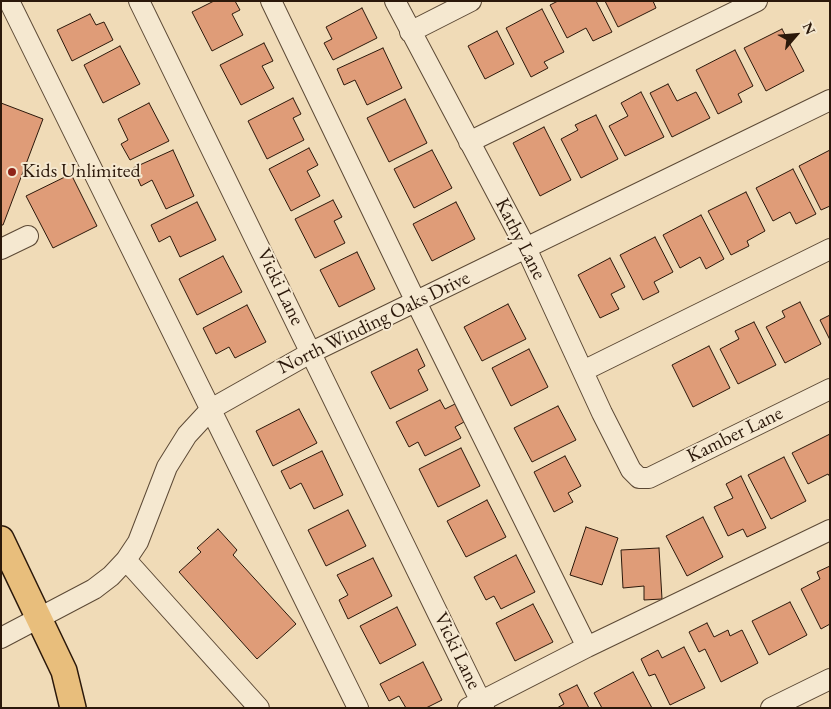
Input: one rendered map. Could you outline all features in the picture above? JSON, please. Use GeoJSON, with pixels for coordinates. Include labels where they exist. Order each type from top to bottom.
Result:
{"type":"FeatureCollection","features":[{"type":"Feature","properties":{"kind":"main road"},"geometry":{"type":"LineString","coordinates":[[1,539],[64,671],[73,708]]}},
{"type":"Feature","properties":{"kind":"street"},"geometry":{"type":"LineString","coordinates":[[8,1],[358,708]]}},
{"type":"Feature","properties":{"kind":"street","name":"Vicki Lane"},"geometry":{"type":"LineString","coordinates":[[139,1],[312,352],[478,705]]}},
{"type":"Feature","properties":{"kind":"street"},"geometry":{"type":"LineString","coordinates":[[271,1],[416,302],[587,647]]}},
{"type":"Feature","properties":{"kind":"street","name":"Kathy Lane"},"geometry":{"type":"LineString","coordinates":[[395,1],[526,248],[631,470],[639,478]]}},
{"type":"Feature","properties":{"kind":"street"},"geometry":{"type":"LineString","coordinates":[[410,32],[471,1]]}},
{"type":"Feature","properties":{"kind":"street"},"geometry":{"type":"LineString","coordinates":[[469,142],[757,1]]}},
{"type":"Feature","properties":{"kind":"street","name":"North Winding Oaks Drive"},"geometry":{"type":"LineString","coordinates":[[1,638],[94,590],[126,560],[146,526],[167,468],[187,435],[211,408],[312,352],[830,100]]}},
{"type":"Feature","properties":{"kind":"street"},"geometry":{"type":"LineString","coordinates":[[1,248],[28,236]]}},
{"type":"Feature","properties":{"kind":"street"},"geometry":{"type":"LineString","coordinates":[[583,371],[830,249]]}},
{"type":"Feature","properties":{"kind":"street","name":"Kamber Lane"},"geometry":{"type":"LineString","coordinates":[[639,478],[649,478],[830,389]]}},
{"type":"Feature","properties":{"kind":"street"},"geometry":{"type":"LineString","coordinates":[[478,705],[587,647],[830,530]]}},
{"type":"Feature","properties":{"kind":"street"},"geometry":{"type":"LineString","coordinates":[[126,560],[259,708]]}},
{"type":"Feature","properties":{"kind":"street"},"geometry":{"type":"LineString","coordinates":[[771,708],[829,681]]}},
{"type":"Feature","properties":{"kind":"building"},"geometry":{"type":"Polygon","coordinates":[[[214,1],[235,1],[240,10],[232,14],[243,35],[212,51],[192,12],[214,1]]]}},
{"type":"Feature","properties":{"kind":"building"},"geometry":{"type":"Polygon","coordinates":[[[558,1],[596,1],[612,32],[593,41],[586,28],[567,38],[550,5],[558,1]]]}},
{"type":"Feature","properties":{"kind":"building"},"geometry":{"type":"Polygon","coordinates":[[[605,1],[653,1],[656,8],[618,27],[605,1]]]}},
{"type":"Feature","properties":{"kind":"building"},"geometry":{"type":"Polygon","coordinates":[[[362,8],[377,38],[333,60],[324,43],[332,39],[326,27],[362,8]]]}},
{"type":"Feature","properties":{"kind":"building"},"geometry":{"type":"Polygon","coordinates":[[[542,9],[564,52],[544,62],[548,68],[531,77],[506,28],[542,9]]]}},
{"type":"Feature","properties":{"kind":"building"},"geometry":{"type":"Polygon","coordinates":[[[90,14],[96,25],[104,22],[113,40],[72,61],[57,30],[90,14]]]}},
{"type":"Feature","properties":{"kind":"building"},"geometry":{"type":"Polygon","coordinates":[[[782,29],[804,71],[766,91],[744,48],[782,29]]]}},
{"type":"Feature","properties":{"kind":"building"},"geometry":{"type":"Polygon","coordinates":[[[497,31],[514,64],[485,79],[468,46],[497,31]]]}},
{"type":"Feature","properties":{"kind":"building"},"geometry":{"type":"Polygon","coordinates":[[[264,43],[273,61],[262,66],[274,88],[241,105],[220,65],[264,43]]]}},
{"type":"Feature","properties":{"kind":"building"},"geometry":{"type":"Polygon","coordinates":[[[120,46],[140,84],[103,103],[84,65],[120,46]]]}},
{"type":"Feature","properties":{"kind":"building"},"geometry":{"type":"Polygon","coordinates":[[[383,48],[402,88],[367,105],[355,80],[344,85],[337,69],[383,48]]]}},
{"type":"Feature","properties":{"kind":"building"},"geometry":{"type":"Polygon","coordinates":[[[735,50],[753,86],[738,94],[742,102],[718,114],[696,70],[735,50]]]}},
{"type":"Feature","properties":{"kind":"building"},"geometry":{"type":"Polygon","coordinates":[[[668,84],[677,101],[696,92],[710,118],[672,137],[650,93],[668,84]]]}},
{"type":"Feature","properties":{"kind":"building"},"geometry":{"type":"Polygon","coordinates":[[[641,92],[664,137],[625,156],[609,126],[628,116],[621,103],[641,92]]]}},
{"type":"Feature","properties":{"kind":"building"},"geometry":{"type":"Polygon","coordinates":[[[293,98],[301,114],[293,118],[304,140],[267,159],[248,121],[293,98]]]}},
{"type":"Feature","properties":{"kind":"building"},"geometry":{"type":"Polygon","coordinates":[[[405,99],[427,143],[389,162],[367,118],[405,99]]]}},
{"type":"Feature","properties":{"kind":"building","name":"Kids Unlimited"},"geometry":{"type":"Polygon","coordinates":[[[1,103],[43,119],[3,225],[1,225],[1,103]]]}},
{"type":"Feature","properties":{"kind":"building"},"geometry":{"type":"Polygon","coordinates":[[[149,103],[169,141],[130,160],[121,144],[128,140],[118,119],[149,103]]]}},
{"type":"Feature","properties":{"kind":"building"},"geometry":{"type":"Polygon","coordinates":[[[596,115],[618,159],[581,178],[561,139],[578,130],[575,125],[596,115]]]}},
{"type":"Feature","properties":{"kind":"building"},"geometry":{"type":"Polygon","coordinates":[[[544,127],[571,180],[540,196],[513,143],[544,127]]]}},
{"type":"Feature","properties":{"kind":"building"},"geometry":{"type":"Polygon","coordinates":[[[309,148],[318,165],[307,171],[320,196],[291,211],[269,169],[309,148]]]}},
{"type":"Feature","properties":{"kind":"building"},"geometry":{"type":"Polygon","coordinates":[[[173,150],[194,196],[166,209],[152,180],[141,186],[133,168],[173,150]]]}},
{"type":"Feature","properties":{"kind":"building"},"geometry":{"type":"Polygon","coordinates":[[[432,150],[452,188],[414,208],[394,169],[432,150]]]}},
{"type":"Feature","properties":{"kind":"building"},"geometry":{"type":"Polygon","coordinates":[[[830,150],[830,206],[821,210],[799,166],[830,150]]]}},
{"type":"Feature","properties":{"kind":"building"},"geometry":{"type":"Polygon","coordinates":[[[793,169],[816,214],[796,224],[790,212],[773,221],[756,188],[793,169]]]}},
{"type":"Feature","properties":{"kind":"building"},"geometry":{"type":"Polygon","coordinates":[[[71,174],[97,226],[53,248],[26,196],[71,174]]]}},
{"type":"Feature","properties":{"kind":"building"},"geometry":{"type":"Polygon","coordinates":[[[746,192],[765,231],[747,241],[749,246],[731,255],[708,211],[746,192]]]}},
{"type":"Feature","properties":{"kind":"building"},"geometry":{"type":"Polygon","coordinates":[[[333,200],[342,217],[334,221],[345,243],[315,258],[295,219],[333,200]]]}},
{"type":"Feature","properties":{"kind":"building"},"geometry":{"type":"Polygon","coordinates":[[[197,202],[216,240],[180,257],[170,236],[159,242],[151,225],[197,202]]]}},
{"type":"Feature","properties":{"kind":"building"},"geometry":{"type":"Polygon","coordinates":[[[456,202],[475,239],[432,261],[413,224],[456,202]]]}},
{"type":"Feature","properties":{"kind":"building"},"geometry":{"type":"Polygon","coordinates":[[[701,215],[724,259],[706,269],[700,257],[680,268],[663,235],[701,215]]]}},
{"type":"Feature","properties":{"kind":"building"},"geometry":{"type":"Polygon","coordinates":[[[655,237],[673,272],[654,282],[659,292],[643,300],[620,255],[655,237]]]}},
{"type":"Feature","properties":{"kind":"building"},"geometry":{"type":"Polygon","coordinates":[[[357,252],[375,289],[339,307],[320,270],[357,252]]]}},
{"type":"Feature","properties":{"kind":"building"},"geometry":{"type":"Polygon","coordinates":[[[223,256],[242,292],[197,315],[179,279],[223,256]]]}},
{"type":"Feature","properties":{"kind":"building"},"geometry":{"type":"Polygon","coordinates":[[[610,258],[625,287],[611,294],[619,309],[600,318],[578,275],[610,258]]]}},
{"type":"Feature","properties":{"kind":"building"},"geometry":{"type":"Polygon","coordinates":[[[800,302],[821,344],[785,363],[766,327],[785,317],[782,311],[800,302]]]}},
{"type":"Feature","properties":{"kind":"building"},"geometry":{"type":"Polygon","coordinates":[[[508,304],[526,339],[482,361],[464,327],[508,304]]]}},
{"type":"Feature","properties":{"kind":"building"},"geometry":{"type":"Polygon","coordinates":[[[247,305],[266,342],[235,358],[229,347],[216,354],[203,328],[247,305]]]}},
{"type":"Feature","properties":{"kind":"building"},"geometry":{"type":"Polygon","coordinates":[[[830,315],[830,340],[820,320],[830,315]]]}},
{"type":"Feature","properties":{"kind":"building"},"geometry":{"type":"Polygon","coordinates":[[[754,322],[776,365],[738,384],[720,349],[739,339],[735,331],[754,322]]]}},
{"type":"Feature","properties":{"kind":"building"},"geometry":{"type":"Polygon","coordinates":[[[709,346],[730,388],[693,407],[672,365],[709,346]]]}},
{"type":"Feature","properties":{"kind":"building"},"geometry":{"type":"Polygon","coordinates":[[[417,349],[425,366],[418,370],[428,390],[390,409],[371,372],[417,349]]]}},
{"type":"Feature","properties":{"kind":"building"},"geometry":{"type":"Polygon","coordinates":[[[529,349],[548,387],[511,406],[492,368],[529,349]]]}},
{"type":"Feature","properties":{"kind":"building"},"geometry":{"type":"Polygon","coordinates":[[[440,400],[445,409],[455,404],[464,422],[455,427],[461,438],[425,456],[418,442],[409,447],[396,422],[440,400]]]}},
{"type":"Feature","properties":{"kind":"building"},"geometry":{"type":"Polygon","coordinates":[[[558,406],[576,440],[532,462],[514,428],[558,406]]]}},
{"type":"Feature","properties":{"kind":"building"},"geometry":{"type":"Polygon","coordinates":[[[299,409],[317,443],[273,466],[256,431],[299,409]]]}},
{"type":"Feature","properties":{"kind":"building"},"geometry":{"type":"Polygon","coordinates":[[[830,434],[830,477],[828,474],[808,484],[792,453],[830,434]]]}},
{"type":"Feature","properties":{"kind":"building"},"geometry":{"type":"Polygon","coordinates":[[[461,448],[480,486],[438,507],[419,469],[461,448]]]}},
{"type":"Feature","properties":{"kind":"building"},"geometry":{"type":"Polygon","coordinates":[[[322,451],[343,495],[314,509],[301,483],[290,489],[281,471],[322,451]]]}},
{"type":"Feature","properties":{"kind":"building"},"geometry":{"type":"Polygon","coordinates":[[[565,456],[581,486],[568,493],[573,502],[554,512],[534,472],[565,456]]]}},
{"type":"Feature","properties":{"kind":"building"},"geometry":{"type":"Polygon","coordinates":[[[784,457],[806,501],[771,519],[748,475],[784,457]]]}},
{"type":"Feature","properties":{"kind":"building"},"geometry":{"type":"Polygon","coordinates":[[[741,476],[766,528],[747,537],[743,529],[728,536],[714,507],[733,498],[726,484],[741,476]]]}},
{"type":"Feature","properties":{"kind":"building"},"geometry":{"type":"Polygon","coordinates":[[[487,500],[506,537],[466,557],[447,521],[487,500]]]}},
{"type":"Feature","properties":{"kind":"building"},"geometry":{"type":"Polygon","coordinates":[[[348,510],[366,546],[326,566],[308,530],[348,510]]]}},
{"type":"Feature","properties":{"kind":"building"},"geometry":{"type":"Polygon","coordinates":[[[703,517],[723,557],[687,576],[666,536],[703,517]]]}},
{"type":"Feature","properties":{"kind":"building"},"geometry":{"type":"Polygon","coordinates":[[[586,527],[618,538],[602,585],[570,575],[586,527]]]}},
{"type":"Feature","properties":{"kind":"building"},"geometry":{"type":"Polygon","coordinates":[[[218,529],[237,550],[233,555],[296,624],[257,659],[179,572],[201,552],[197,548],[218,529]]]}},
{"type":"Feature","properties":{"kind":"building"},"geometry":{"type":"Polygon","coordinates":[[[659,548],[662,599],[644,600],[644,586],[623,588],[621,550],[659,548]]]}},
{"type":"Feature","properties":{"kind":"building"},"geometry":{"type":"Polygon","coordinates":[[[516,555],[535,592],[501,609],[494,596],[486,600],[474,577],[516,555]]]}},
{"type":"Feature","properties":{"kind":"building"},"geometry":{"type":"Polygon","coordinates":[[[373,558],[392,596],[348,619],[339,600],[348,595],[337,575],[373,558]]]}},
{"type":"Feature","properties":{"kind":"building"},"geometry":{"type":"Polygon","coordinates":[[[830,566],[830,624],[821,629],[801,589],[820,579],[817,572],[830,566]]]}},
{"type":"Feature","properties":{"kind":"building"},"geometry":{"type":"Polygon","coordinates":[[[790,602],[807,635],[769,655],[752,621],[790,602]]]}},
{"type":"Feature","properties":{"kind":"building"},"geometry":{"type":"Polygon","coordinates":[[[533,604],[553,642],[515,661],[496,623],[533,604]]]}},
{"type":"Feature","properties":{"kind":"building"},"geometry":{"type":"Polygon","coordinates":[[[397,607],[416,645],[380,664],[360,626],[397,607]]]}},
{"type":"Feature","properties":{"kind":"building"},"geometry":{"type":"Polygon","coordinates":[[[707,623],[714,637],[728,630],[730,636],[742,630],[758,663],[721,682],[705,649],[699,652],[689,632],[707,623]]]}},
{"type":"Feature","properties":{"kind":"building"},"geometry":{"type":"Polygon","coordinates":[[[684,647],[705,688],[670,705],[655,674],[649,676],[641,659],[658,650],[662,658],[684,647]]]}},
{"type":"Feature","properties":{"kind":"building"},"geometry":{"type":"Polygon","coordinates":[[[423,662],[442,700],[426,708],[406,708],[399,696],[389,701],[380,684],[423,662]]]}},
{"type":"Feature","properties":{"kind":"building"},"geometry":{"type":"Polygon","coordinates":[[[633,672],[652,708],[602,708],[594,693],[633,672]]]}},
{"type":"Feature","properties":{"kind":"building"},"geometry":{"type":"Polygon","coordinates":[[[577,685],[589,708],[557,708],[564,704],[559,694],[577,685]]]}},
{"type":"Feature","properties":{"kind":"place","name":"Kids Unlimited"},"geometry":{"type":"Point","coordinates":[12,172]}}]}
